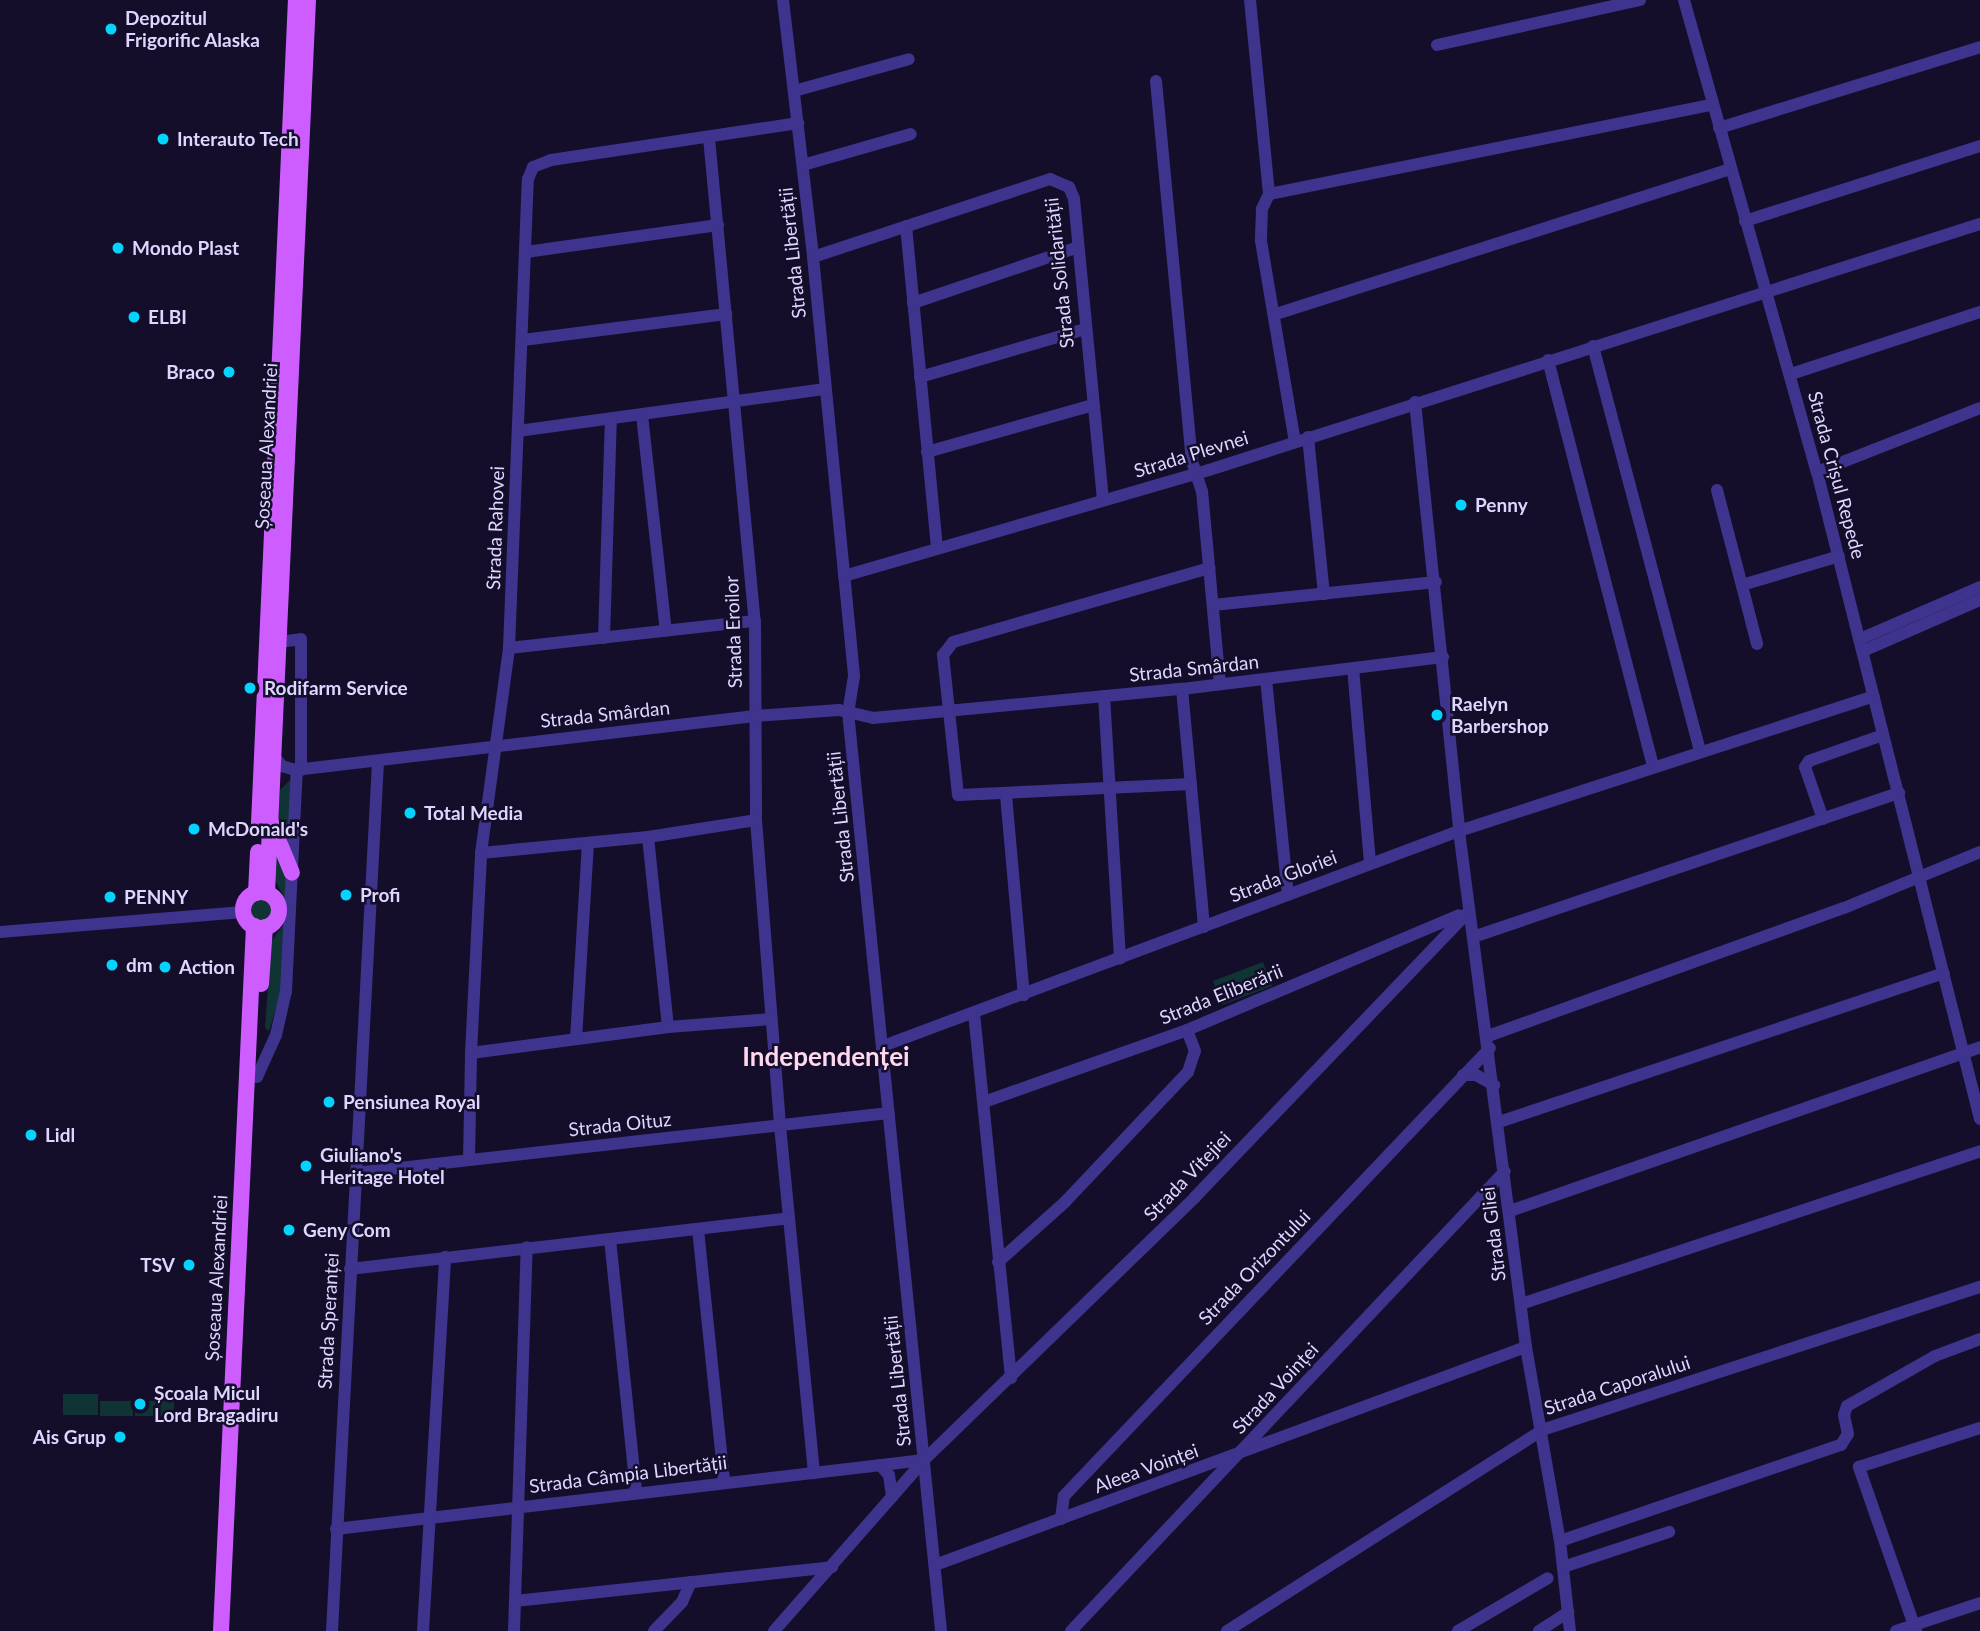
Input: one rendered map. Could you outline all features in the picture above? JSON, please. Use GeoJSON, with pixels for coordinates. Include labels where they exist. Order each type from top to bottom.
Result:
{"type":"FeatureCollection","features":[{"type":"Feature","properties":{"kind":"main road","name":"Șoseaua Alexandriei"},"geometry":{"type":"LineString","coordinates":[[261,893],[296,0]]}},
{"type":"Feature","properties":{"kind":"main road","name":"Șoseaua Alexandriei"},"geometry":{"type":"LineString","coordinates":[[261,893],[270,819],[309,0]]}},
{"type":"Feature","properties":{"kind":"main road"},"geometry":{"type":"LineString","coordinates":[[270,819],[292,873]]}},
{"type":"Feature","properties":{"kind":"main road"},"geometry":{"type":"LineString","coordinates":[[261,893],[274,898],[279,910],[276,919],[260,927],[243,912],[245,902],[261,893]]}},
{"type":"Feature","properties":{"kind":"main road","name":"Șoseaua Alexandriei"},"geometry":{"type":"LineString","coordinates":[[230,1631],[257,1077],[260,927]]}},
{"type":"Feature","properties":{"kind":"main road","name":"Șoseaua Alexandriei"},"geometry":{"type":"LineString","coordinates":[[222,1631],[260,927]]}},
{"type":"Feature","properties":{"kind":"street","name":"Strada Libertății"},"geometry":{"type":"LineString","coordinates":[[783,0],[813,257],[854,676],[848,712],[941,1631]]}},
{"type":"Feature","properties":{"kind":"street"},"geometry":{"type":"LineString","coordinates":[[1250,0],[1269,194],[1262,209],[1261,241],[1276,314],[1295,442]]}},
{"type":"Feature","properties":{"kind":"street"},"geometry":{"type":"LineString","coordinates":[[1437,44],[1640,0]]}},
{"type":"Feature","properties":{"kind":"street","name":"Strada Crișul Repede"},"geometry":{"type":"LineString","coordinates":[[1684,0],[1817,472],[1980,1119]]}},
{"type":"Feature","properties":{"kind":"street"},"geometry":{"type":"LineString","coordinates":[[1719,128],[1980,47]]}},
{"type":"Feature","properties":{"kind":"street"},"geometry":{"type":"LineString","coordinates":[[794,91],[909,59]]}},
{"type":"Feature","properties":{"kind":"street"},"geometry":{"type":"LineString","coordinates":[[1156,81],[1192,461],[1202,491],[1220,684]]}},
{"type":"Feature","properties":{"kind":"street"},"geometry":{"type":"LineString","coordinates":[[1269,194],[1712,105]]}},
{"type":"Feature","properties":{"kind":"street","name":"Strada Rahovei"},"geometry":{"type":"LineString","coordinates":[[469,1160],[471,1053],[481,853],[509,648],[528,179],[533,167],[551,160],[798,123]]}},
{"type":"Feature","properties":{"kind":"street"},"geometry":{"type":"LineString","coordinates":[[803,166],[911,134]]}},
{"type":"Feature","properties":{"kind":"street","name":"Strada Eroilor"},"geometry":{"type":"LineString","coordinates":[[709,138],[755,621],[756,820],[780,1126],[814,1473]]}},
{"type":"Feature","properties":{"kind":"street"},"geometry":{"type":"LineString","coordinates":[[1745,221],[1980,146]]}},
{"type":"Feature","properties":{"kind":"street"},"geometry":{"type":"LineString","coordinates":[[1276,314],[1730,169]]}},
{"type":"Feature","properties":{"kind":"street","name":"Strada Solidarității"},"geometry":{"type":"LineString","coordinates":[[813,257],[1057,180],[1069,187],[1073,194],[1103,500]]}},
{"type":"Feature","properties":{"kind":"street","name":"Strada Plevnei"},"geometry":{"type":"LineString","coordinates":[[844,576],[1197,474],[1415,402],[1980,224]]}},
{"type":"Feature","properties":{"kind":"street"},"geometry":{"type":"LineString","coordinates":[[526,252],[718,225]]}},
{"type":"Feature","properties":{"kind":"street"},"geometry":{"type":"LineString","coordinates":[[906,226],[937,548]]}},
{"type":"Feature","properties":{"kind":"street"},"geometry":{"type":"LineString","coordinates":[[913,303],[1078,247]]}},
{"type":"Feature","properties":{"kind":"street"},"geometry":{"type":"LineString","coordinates":[[1791,374],[1980,312]]}},
{"type":"Feature","properties":{"kind":"street"},"geometry":{"type":"LineString","coordinates":[[523,340],[726,314]]}},
{"type":"Feature","properties":{"kind":"street"},"geometry":{"type":"LineString","coordinates":[[920,377],[1085,329]]}},
{"type":"Feature","properties":{"kind":"street"},"geometry":{"type":"LineString","coordinates":[[1593,346],[1700,752]]}},
{"type":"Feature","properties":{"kind":"street"},"geometry":{"type":"LineString","coordinates":[[1548,360],[1653,767]]}},
{"type":"Feature","properties":{"kind":"street"},"geometry":{"type":"LineString","coordinates":[[518,431],[825,389]]}},
{"type":"Feature","properties":{"kind":"street","name":"Strada Gliei"},"geometry":{"type":"LineString","coordinates":[[1415,402],[1469,911],[1489,1042],[1527,1347],[1560,1541],[1570,1631]]}},
{"type":"Feature","properties":{"kind":"street"},"geometry":{"type":"LineString","coordinates":[[927,452],[1093,405]]}},
{"type":"Feature","properties":{"kind":"street"},"geometry":{"type":"LineString","coordinates":[[1817,472],[1980,408]]}},
{"type":"Feature","properties":{"kind":"street"},"geometry":{"type":"LineString","coordinates":[[642,415],[666,631]]}},
{"type":"Feature","properties":{"kind":"street"},"geometry":{"type":"LineString","coordinates":[[604,638],[611,419]]}},
{"type":"Feature","properties":{"kind":"street"},"geometry":{"type":"LineString","coordinates":[[1308,437],[1324,594]]}},
{"type":"Feature","properties":{"kind":"street"},"geometry":{"type":"LineString","coordinates":[[1717,491],[1757,644]]}},
{"type":"Feature","properties":{"kind":"street"},"geometry":{"type":"LineString","coordinates":[[1742,585],[1839,556]]}},
{"type":"Feature","properties":{"kind":"street"},"geometry":{"type":"LineString","coordinates":[[1191,784],[962,797],[955,791],[943,655],[953,642],[1210,568]]}},
{"type":"Feature","properties":{"kind":"street"},"geometry":{"type":"LineString","coordinates":[[1213,605],[1436,582]]}},
{"type":"Feature","properties":{"kind":"street"},"geometry":{"type":"LineString","coordinates":[[1862,645],[1980,587]]}},
{"type":"Feature","properties":{"kind":"street"},"geometry":{"type":"LineString","coordinates":[[1862,645],[1980,600]]}},
{"type":"Feature","properties":{"kind":"street"},"geometry":{"type":"LineString","coordinates":[[509,648],[755,621]]}},
{"type":"Feature","properties":{"kind":"street"},"geometry":{"type":"LineString","coordinates":[[257,1077],[271,1049],[283,1009],[298,770],[301,639],[278,642]]}},
{"type":"Feature","properties":{"kind":"street","name":"Strada Smârdan"},"geometry":{"type":"LineString","coordinates":[[298,770],[755,716],[830,710],[873,718],[948,712],[1182,689],[1443,657]]}},
{"type":"Feature","properties":{"kind":"street"},"geometry":{"type":"LineString","coordinates":[[1353,668],[1370,863]]}},
{"type":"Feature","properties":{"kind":"street"},"geometry":{"type":"LineString","coordinates":[[1266,679],[1288,895]]}},
{"type":"Feature","properties":{"kind":"street"},"geometry":{"type":"LineString","coordinates":[[1182,689],[1204,927]]}},
{"type":"Feature","properties":{"kind":"street"},"geometry":{"type":"LineString","coordinates":[[1104,696],[1120,959]]}},
{"type":"Feature","properties":{"kind":"street","name":"Strada Gloriei"},"geometry":{"type":"LineString","coordinates":[[883,1046],[1459,831],[1874,696]]}},
{"type":"Feature","properties":{"kind":"street"},"geometry":{"type":"LineString","coordinates":[[1823,819],[1805,767],[1809,761],[1884,735]]}},
{"type":"Feature","properties":{"kind":"street"},"geometry":{"type":"LineString","coordinates":[[272,754],[282,766],[298,770]]}},
{"type":"Feature","properties":{"kind":"street","name":"Strada Speranței"},"geometry":{"type":"LineString","coordinates":[[332,1631],[378,761]]}},
{"type":"Feature","properties":{"kind":"street"},"geometry":{"type":"LineString","coordinates":[[1473,937],[1899,793]]}},
{"type":"Feature","properties":{"kind":"street"},"geometry":{"type":"LineString","coordinates":[[1006,795],[1024,995]]}},
{"type":"Feature","properties":{"kind":"street"},"geometry":{"type":"LineString","coordinates":[[481,853],[648,837],[756,820]]}},
{"type":"Feature","properties":{"kind":"street"},"geometry":{"type":"LineString","coordinates":[[648,837],[668,1027]]}},
{"type":"Feature","properties":{"kind":"street"},"geometry":{"type":"LineString","coordinates":[[576,1040],[588,844]]}},
{"type":"Feature","properties":{"kind":"street"},"geometry":{"type":"LineString","coordinates":[[1489,1042],[1844,908],[1980,852]]}},
{"type":"Feature","properties":{"kind":"street","name":"Strada Eliberării"},"geometry":{"type":"LineString","coordinates":[[984,1102],[1188,1030],[1469,911]]}},
{"type":"Feature","properties":{"kind":"street","name":"Strada Vitejiei"},"geometry":{"type":"LineString","coordinates":[[775,1631],[924,1460],[1195,1198],[1469,911]]}},
{"type":"Feature","properties":{"kind":"street"},"geometry":{"type":"LineString","coordinates":[[0,932],[243,912]]}},
{"type":"Feature","properties":{"kind":"street"},"geometry":{"type":"LineString","coordinates":[[1499,1122],[1944,973]]}},
{"type":"Feature","properties":{"kind":"street"},"geometry":{"type":"LineString","coordinates":[[975,1013],[1011,1378]]}},
{"type":"Feature","properties":{"kind":"street"},"geometry":{"type":"LineString","coordinates":[[471,1053],[668,1027],[771,1019]]}},
{"type":"Feature","properties":{"kind":"street"},"geometry":{"type":"LineString","coordinates":[[998,1262],[1065,1202],[1188,1072],[1195,1051],[1188,1030]]}},
{"type":"Feature","properties":{"kind":"street","name":"Strada Orizontului"},"geometry":{"type":"LineString","coordinates":[[1061,1519],[1064,1496],[1464,1075],[1489,1042]]}},
{"type":"Feature","properties":{"kind":"street"},"geometry":{"type":"LineString","coordinates":[[1510,1211],[1980,1047]]}},
{"type":"Feature","properties":{"kind":"street"},"geometry":{"type":"LineString","coordinates":[[1464,1075],[1476,1074],[1494,1086]]}},
{"type":"Feature","properties":{"kind":"street","name":"Strada Oituz"},"geometry":{"type":"LineString","coordinates":[[355,1173],[889,1113]]}},
{"type":"Feature","properties":{"kind":"street"},"geometry":{"type":"LineString","coordinates":[[1521,1304],[1980,1151]]}},
{"type":"Feature","properties":{"kind":"street","name":"Strada Voinței"},"geometry":{"type":"LineString","coordinates":[[1071,1631],[1505,1171]]}},
{"type":"Feature","properties":{"kind":"street"},"geometry":{"type":"LineString","coordinates":[[350,1269],[789,1219]]}},
{"type":"Feature","properties":{"kind":"street"},"geometry":{"type":"LineString","coordinates":[[698,1229],[724,1482]]}},
{"type":"Feature","properties":{"kind":"street"},"geometry":{"type":"LineString","coordinates":[[610,1239],[636,1492]]}},
{"type":"Feature","properties":{"kind":"street"},"geometry":{"type":"LineString","coordinates":[[514,1631],[527,1247]]}},
{"type":"Feature","properties":{"kind":"street"},"geometry":{"type":"LineString","coordinates":[[423,1631],[445,1257]]}},
{"type":"Feature","properties":{"kind":"street","name":"Strada Caporalului"},"geometry":{"type":"LineString","coordinates":[[1227,1631],[1542,1430],[1980,1287]]}},
{"type":"Feature","properties":{"kind":"street"},"geometry":{"type":"LineString","coordinates":[[1560,1541],[1841,1444],[1848,1434],[1844,1415],[1847,1406],[1927,1360],[1980,1339]]}},
{"type":"Feature","properties":{"kind":"street","name":"Aleea Voinței"},"geometry":{"type":"LineString","coordinates":[[935,1565],[1527,1347]]}},
{"type":"Feature","properties":{"kind":"street"},"geometry":{"type":"LineString","coordinates":[[1915,1628],[1859,1467],[1980,1428]]}},
{"type":"Feature","properties":{"kind":"street","name":"Strada Câmpia Libertății"},"geometry":{"type":"LineString","coordinates":[[336,1529],[924,1460]]}},
{"type":"Feature","properties":{"kind":"street"},"geometry":{"type":"LineString","coordinates":[[880,1465],[889,1475],[892,1497]]}},
{"type":"Feature","properties":{"kind":"street"},"geometry":{"type":"LineString","coordinates":[[1563,1567],[1669,1532]]}},
{"type":"Feature","properties":{"kind":"street"},"geometry":{"type":"LineString","coordinates":[[515,1601],[832,1567]]}},
{"type":"Feature","properties":{"kind":"street"},"geometry":{"type":"LineString","coordinates":[[1458,1631],[1548,1578]]}},
{"type":"Feature","properties":{"kind":"street"},"geometry":{"type":"LineString","coordinates":[[654,1631],[682,1602],[691,1582]]}},
{"type":"Feature","properties":{"kind":"street"},"geometry":{"type":"LineString","coordinates":[[1895,1631],[1915,1628],[1980,1603]]}},
{"type":"Feature","properties":{"kind":"street"},"geometry":{"type":"LineString","coordinates":[[1539,1631],[1568,1612]]}},
{"type":"Feature","properties":{"kind":"green space"},"geometry":{"type":"Polygon","coordinates":[[[291,779],[287,903],[274,878],[280,790],[291,779]]]}},
{"type":"Feature","properties":{"kind":"green space"},"geometry":{"type":"Polygon","coordinates":[[[261,898],[270,901],[273,910],[270,919],[261,922],[252,919],[249,910],[252,901],[261,898]]]}},
{"type":"Feature","properties":{"kind":"green space"},"geometry":{"type":"Polygon","coordinates":[[[286,921],[282,989],[269,1031],[265,1028],[271,942],[286,921]]]}},
{"type":"Feature","properties":{"kind":"green space"},"geometry":{"type":"Polygon","coordinates":[[[1263,962],[1272,986],[1222,1005],[1213,981],[1263,962]]]}},
{"type":"Feature","properties":{"kind":"green space"},"geometry":{"type":"Polygon","coordinates":[[[63,1394],[98,1394],[98,1415],[63,1415],[63,1394]]]}},
{"type":"Feature","properties":{"kind":"green space"},"geometry":{"type":"Polygon","coordinates":[[[100,1401],[133,1401],[133,1416],[100,1416],[100,1401]]]}},
{"type":"Feature","properties":{"kind":"green space"},"geometry":{"type":"Polygon","coordinates":[[[135,1401],[174,1401],[174,1416],[135,1416],[135,1401]]]}},
{"type":"Feature","properties":{"kind":"place","name":"Depozitul Frigorific Alaska"},"geometry":{"type":"Point","coordinates":[111,29]}},
{"type":"Feature","properties":{"kind":"place","name":"Interauto Tech"},"geometry":{"type":"Point","coordinates":[163,139]}},
{"type":"Feature","properties":{"kind":"place","name":"Mondo Plast"},"geometry":{"type":"Point","coordinates":[118,248]}},
{"type":"Feature","properties":{"kind":"place","name":"ELBI"},"geometry":{"type":"Point","coordinates":[134,317]}},
{"type":"Feature","properties":{"kind":"place","name":"Braco"},"geometry":{"type":"Point","coordinates":[229,372]}},
{"type":"Feature","properties":{"kind":"place","name":"Penny"},"geometry":{"type":"Point","coordinates":[1461,505]}},
{"type":"Feature","properties":{"kind":"place","name":"Rodifarm Service"},"geometry":{"type":"Point","coordinates":[250,688]}},
{"type":"Feature","properties":{"kind":"place","name":"Raelyn Barbershop"},"geometry":{"type":"Point","coordinates":[1437,715]}},
{"type":"Feature","properties":{"kind":"place","name":"Total Media"},"geometry":{"type":"Point","coordinates":[410,813]}},
{"type":"Feature","properties":{"kind":"place","name":"McDonald's"},"geometry":{"type":"Point","coordinates":[194,829]}},
{"type":"Feature","properties":{"kind":"place","name":"Profi"},"geometry":{"type":"Point","coordinates":[346,895]}},
{"type":"Feature","properties":{"kind":"place","name":"PENNY"},"geometry":{"type":"Point","coordinates":[110,897]}},
{"type":"Feature","properties":{"kind":"place","name":"dm"},"geometry":{"type":"Point","coordinates":[112,965]}},
{"type":"Feature","properties":{"kind":"place","name":"Action"},"geometry":{"type":"Point","coordinates":[165,967]}},
{"type":"Feature","properties":{"kind":"place","name":"Pensiunea Royal"},"geometry":{"type":"Point","coordinates":[329,1102]}},
{"type":"Feature","properties":{"kind":"place","name":"Lidl"},"geometry":{"type":"Point","coordinates":[31,1135]}},
{"type":"Feature","properties":{"kind":"place","name":"Giuliano's Heritage Hotel"},"geometry":{"type":"Point","coordinates":[306,1166]}},
{"type":"Feature","properties":{"kind":"place","name":"Geny Com"},"geometry":{"type":"Point","coordinates":[289,1230]}},
{"type":"Feature","properties":{"kind":"place","name":"TSV"},"geometry":{"type":"Point","coordinates":[189,1265]}},
{"type":"Feature","properties":{"kind":"place","name":"Școala Micul Lord Bragadiru"},"geometry":{"type":"Point","coordinates":[140,1404]}},
{"type":"Feature","properties":{"kind":"place","name":"Ais Grup"},"geometry":{"type":"Point","coordinates":[120,1437]}},
{"type":"Feature","properties":{"kind":"district","name":"Independenței"},"geometry":{"type":"Point","coordinates":[826,1057]}}]}
